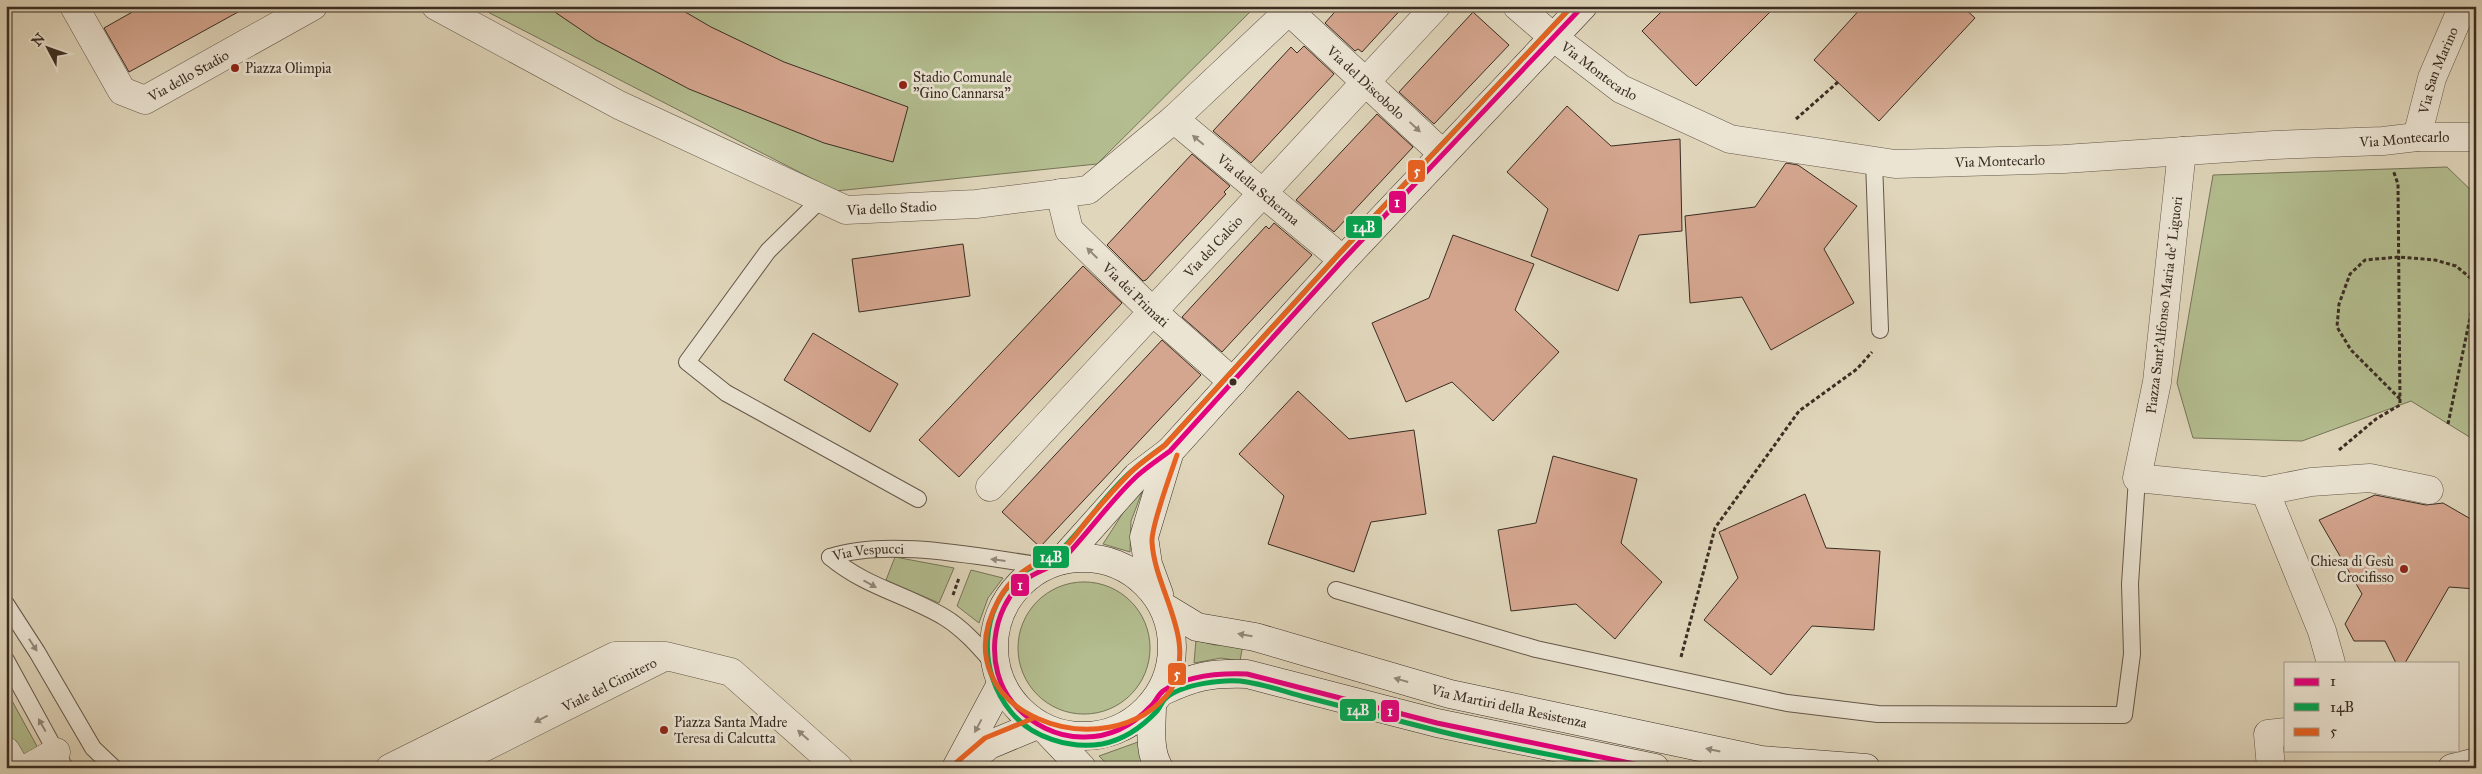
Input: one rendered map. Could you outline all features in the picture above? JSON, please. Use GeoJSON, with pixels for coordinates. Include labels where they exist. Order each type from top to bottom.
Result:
{"type":"FeatureCollection","features":[{"type":"Feature","properties":{"kind":"street","name":"Via dello Stadio"},"geometry":{"type":"LineString","coordinates":[[74,6],[122,91],[145,100],[314,6]]}},
{"type":"Feature","properties":{"kind":"street","name":"Via dello Stadio"},"geometry":{"type":"LineString","coordinates":[[436,6],[619,105],[820,200],[846,210],[976,204],[1088,190],[1174,119],[1292,9]]}},
{"type":"Feature","properties":{"kind":"street","name":"Via del Calcio"},"geometry":{"type":"LineString","coordinates":[[990,487],[1436,6]]}},
{"type":"Feature","properties":{"kind":"street","name":"Via Montecarlo"},"geometry":{"type":"LineString","coordinates":[[1518,6],[1553,37],[1621,89],[1730,139],[1874,161],[1905,164],[2064,159],[2275,144],[2383,141],[2417,137],[2476,137]]}},
{"type":"Feature","properties":{"kind":"street"},"geometry":{"type":"LineString","coordinates":[[956,768],[998,674],[995,631],[1004,605],[1026,579],[1054,563],[1137,476],[1170,451],[1343,260],[1583,6]]}},
{"type":"Feature","properties":{"kind":"street","name":"Via San Marino"},"geometry":{"type":"LineString","coordinates":[[2417,137],[2432,78],[2463,6]]}},
{"type":"Feature","properties":{"kind":"street","name":"Via del Discobolo"},"geometry":{"type":"LineString","coordinates":[[1292,9],[1443,154]]}},
{"type":"Feature","properties":{"kind":"street","name":"Via della Scherma"},"geometry":{"type":"LineString","coordinates":[[1174,119],[1261,194],[1343,260]]}},
{"type":"Feature","properties":{"kind":"street","name":"Piazza Sant'Alfonso Maria de' Liguori"},"geometry":{"type":"LineString","coordinates":[[2137,478],[2157,382],[2182,151]]}},
{"type":"Feature","properties":{"kind":"street","name":"Via dei Primati"},"geometry":{"type":"LineString","coordinates":[[1060,193],[1069,230],[1152,311],[1232,382]]}},
{"type":"Feature","properties":{"kind":"street"},"geometry":{"type":"LineString","coordinates":[[1164,607],[1148,564],[1144,537],[1170,451]]}},
{"type":"Feature","properties":{"kind":"street"},"geometry":{"type":"LineString","coordinates":[[2137,478],[2265,491],[2312,482],[2370,478],[2429,490]]}},
{"type":"Feature","properties":{"kind":"street"},"geometry":{"type":"LineString","coordinates":[[2265,491],[2322,631],[2331,662]]}},
{"type":"Feature","properties":{"kind":"street","name":"Via Martiri della Resistenza"},"geometry":{"type":"LineString","coordinates":[[1054,563],[1080,558],[1098,559],[1128,570],[1144,581],[1164,607],[1172,634],[1172,662],[1157,698]]}},
{"type":"Feature","properties":{"kind":"street","name":"Via Martiri della Resistenza"},"geometry":{"type":"LineString","coordinates":[[1164,607],[1197,627],[1254,637],[1450,694],[1761,760],[1866,768]]}},
{"type":"Feature","properties":{"kind":"street"},"geometry":{"type":"LineString","coordinates":[[390,768],[615,656],[666,656]]}},
{"type":"Feature","properties":{"kind":"street","name":"Viale del Cimitero"},"geometry":{"type":"LineString","coordinates":[[443,768],[666,656],[731,672],[839,768]]}},
{"type":"Feature","properties":{"kind":"street","name":"Via Martiri della Resistenza"},"geometry":{"type":"LineString","coordinates":[[998,674],[1014,706],[1042,727],[1069,736],[1101,736],[1131,723],[1157,698],[1198,676],[1216,673],[1248,674],[1438,723],[1655,768]]}},
{"type":"Feature","properties":{"kind":"street"},"geometry":{"type":"LineString","coordinates":[[1157,698],[1151,734],[1155,761],[1159,768]]}},
{"type":"Feature","properties":{"kind":"street"},"geometry":{"type":"LineString","coordinates":[[962,768],[989,745],[1042,727],[1082,768]]}},
{"type":"Feature","properties":{"kind":"street"},"geometry":{"type":"LineString","coordinates":[[2272,768],[2268,734],[2284,732]]}},
{"type":"Feature","properties":{"kind":"street"},"geometry":{"type":"LineString","coordinates":[[6,751],[16,768]]}},
{"type":"Feature","properties":{"kind":"street"},"geometry":{"type":"LineString","coordinates":[[28,768],[61,760]]}},
{"type":"Feature","properties":{"kind":"street"},"geometry":{"type":"LineString","coordinates":[[2452,768],[2476,762]]}},
{"type":"Feature","properties":{"kind":"lane"},"geometry":{"type":"LineString","coordinates":[[1874,161],[1880,330]]}},
{"type":"Feature","properties":{"kind":"lane"},"geometry":{"type":"LineString","coordinates":[[820,200],[768,251],[687,362],[726,393],[918,499]]}},
{"type":"Feature","properties":{"kind":"lane"},"geometry":{"type":"LineString","coordinates":[[1336,590],[1536,649],[1786,703],[1878,714],[2124,715],[2132,654],[2130,584],[2137,478]]}},
{"type":"Feature","properties":{"kind":"lane","name":"Via Vespucci"},"geometry":{"type":"LineString","coordinates":[[998,674],[972,639],[945,618],[875,587],[845,570],[830,556],[849,550],[913,550],[1054,563]]}},
{"type":"Feature","properties":{"kind":"lane"},"geometry":{"type":"LineString","coordinates":[[6,604],[37,652],[93,748],[114,768]]}},
{"type":"Feature","properties":{"kind":"lane"},"geometry":{"type":"LineString","coordinates":[[6,660],[61,760]]}},
{"type":"Feature","properties":{"kind":"path"},"geometry":{"type":"LineString","coordinates":[[1767,144],[1838,82]]}},
{"type":"Feature","properties":{"kind":"path"},"geometry":{"type":"LineString","coordinates":[[2312,482],[2331,457],[2376,419],[2400,405],[2398,184],[2383,141]]}},
{"type":"Feature","properties":{"kind":"path"},"geometry":{"type":"LineString","coordinates":[[2400,399],[2351,350],[2337,327],[2339,304],[2350,274],[2365,260],[2399,257],[2435,260],[2456,266],[2474,281],[2471,313],[2448,424]]}},
{"type":"Feature","properties":{"kind":"path"},"geometry":{"type":"LineString","coordinates":[[1675,679],[1715,528],[1799,411],[1857,369],[1878,344],[1880,330]]}},
{"type":"Feature","properties":{"kind":"path"},"geometry":{"type":"LineString","coordinates":[[945,618],[966,556]]}},
{"type":"Feature","properties":{"kind":"green space","name":"Stadio Comunale \"Gino Cannarsa\""},"geometry":{"type":"Polygon","coordinates":[[[476,6],[1256,6],[1097,164],[836,191],[476,6]]]}},
{"type":"Feature","properties":{"kind":"green space"},"geometry":{"type":"Polygon","coordinates":[[[2447,167],[2476,195],[2476,441],[2411,401],[2302,441],[2193,438],[2177,383],[2213,175],[2447,167]]]}},
{"type":"Feature","properties":{"kind":"green space"},"geometry":{"type":"Polygon","coordinates":[[[1150,471],[1131,521],[1130,552],[1103,544],[1150,471]]]}},
{"type":"Feature","properties":{"kind":"green space"},"geometry":{"type":"Polygon","coordinates":[[[895,557],[954,568],[939,603],[886,580],[895,557]]]}},
{"type":"Feature","properties":{"kind":"green space"},"geometry":{"type":"Polygon","coordinates":[[[971,570],[1003,578],[988,598],[979,623],[957,606],[971,570]]]}},
{"type":"Feature","properties":{"kind":"green space"},"geometry":{"type":"Polygon","coordinates":[[[1084,582],[1097,583],[1109,587],[1131,601],[1145,623],[1149,635],[1149,661],[1145,673],[1131,695],[1109,709],[1097,713],[1084,714],[1071,713],[1059,709],[1037,695],[1023,673],[1019,661],[1018,648],[1019,635],[1023,623],[1037,601],[1059,587],[1071,583],[1084,582]]]}},
{"type":"Feature","properties":{"kind":"green space"},"geometry":{"type":"Polygon","coordinates":[[[1196,640],[1215,645],[1243,644],[1240,661],[1221,658],[1194,663],[1196,640]]]}},
{"type":"Feature","properties":{"kind":"green space"},"geometry":{"type":"Polygon","coordinates":[[[6,690],[44,759],[6,768],[6,690]]]}},
{"type":"Feature","properties":{"kind":"green space"},"geometry":{"type":"Polygon","coordinates":[[[1138,742],[1144,768],[1111,768],[1099,756],[1138,742]]]}},
{"type":"Feature","properties":{"kind":"building"},"geometry":{"type":"Polygon","coordinates":[[[143,6],[249,6],[129,72],[104,28],[143,6]]]}},
{"type":"Feature","properties":{"kind":"building"},"geometry":{"type":"Polygon","coordinates":[[[546,6],[675,6],[711,27],[784,62],[908,107],[893,162],[824,143],[689,89],[596,40],[546,6]]]}},
{"type":"Feature","properties":{"kind":"building"},"geometry":{"type":"Polygon","coordinates":[[[1340,6],[1404,6],[1362,52],[1358,49],[1355,51],[1325,23],[1340,6]]]}},
{"type":"Feature","properties":{"kind":"building"},"geometry":{"type":"Polygon","coordinates":[[[1667,6],[1776,6],[1696,86],[1642,31],[1667,6]]]}},
{"type":"Feature","properties":{"kind":"building"},"geometry":{"type":"Polygon","coordinates":[[[1863,6],[1962,6],[1975,18],[1879,121],[1814,60],[1863,6]]]}},
{"type":"Feature","properties":{"kind":"building"},"geometry":{"type":"Polygon","coordinates":[[[1473,12],[1509,45],[1434,124],[1399,92],[1473,12]]]}},
{"type":"Feature","properties":{"kind":"building"},"geometry":{"type":"Polygon","coordinates":[[[1304,46],[1334,74],[1251,163],[1213,131],[1291,47],[1297,53],[1304,46]]]}},
{"type":"Feature","properties":{"kind":"building"},"geometry":{"type":"Polygon","coordinates":[[[1567,106],[1611,146],[1680,139],[1682,231],[1639,235],[1618,291],[1531,256],[1548,209],[1507,172],[1567,106]]]}},
{"type":"Feature","properties":{"kind":"building"},"geometry":{"type":"Polygon","coordinates":[[[1377,114],[1413,147],[1334,232],[1296,200],[1377,114]]]}},
{"type":"Feature","properties":{"kind":"building"},"geometry":{"type":"Polygon","coordinates":[[[1192,154],[1230,186],[1224,192],[1226,194],[1143,281],[1107,245],[1192,154]]]}},
{"type":"Feature","properties":{"kind":"building"},"geometry":{"type":"Polygon","coordinates":[[[1786,163],[1798,165],[1857,206],[1824,249],[1854,303],[1771,350],[1742,297],[1690,303],[1685,216],[1755,207],[1786,163]]]}},
{"type":"Feature","properties":{"kind":"building"},"geometry":{"type":"Polygon","coordinates":[[[1274,223],[1312,255],[1222,352],[1182,317],[1266,226],[1269,229],[1274,223]]]}},
{"type":"Feature","properties":{"kind":"building"},"geometry":{"type":"Polygon","coordinates":[[[1453,235],[1534,264],[1515,310],[1559,352],[1493,421],[1452,382],[1406,402],[1372,323],[1429,298],[1453,235]]]}},
{"type":"Feature","properties":{"kind":"building"},"geometry":{"type":"Polygon","coordinates":[[[963,244],[970,296],[859,312],[852,259],[963,244]]]}},
{"type":"Feature","properties":{"kind":"building"},"geometry":{"type":"Polygon","coordinates":[[[1083,266],[1122,303],[959,477],[919,440],[1083,266]]]}},
{"type":"Feature","properties":{"kind":"building"},"geometry":{"type":"Polygon","coordinates":[[[813,333],[898,384],[870,432],[784,380],[813,333]]]}},
{"type":"Feature","properties":{"kind":"building"},"geometry":{"type":"Polygon","coordinates":[[[1162,340],[1201,375],[1040,547],[1002,512],[1162,340]]]}},
{"type":"Feature","properties":{"kind":"building"},"geometry":{"type":"Polygon","coordinates":[[[1298,391],[1349,439],[1414,430],[1426,514],[1371,522],[1354,572],[1268,544],[1284,496],[1239,454],[1298,391]]]}},
{"type":"Feature","properties":{"kind":"building"},"geometry":{"type":"Polygon","coordinates":[[[1553,456],[1637,479],[1621,543],[1662,582],[1615,639],[1576,604],[1511,611],[1498,530],[1536,523],[1553,456]]]}},
{"type":"Feature","properties":{"kind":"building"},"geometry":{"type":"Polygon","coordinates":[[[1805,494],[1826,548],[1880,551],[1874,630],[1812,626],[1771,675],[1704,620],[1738,578],[1719,532],[1805,494]]]}},
{"type":"Feature","properties":{"kind":"building","name":"Chiesa di Gesù Crocifisso"},"geometry":{"type":"Polygon","coordinates":[[[2375,495],[2426,505],[2443,503],[2476,522],[2476,589],[2449,587],[2406,662],[2396,662],[2385,641],[2354,641],[2345,624],[2362,594],[2319,520],[2375,495]]]}},
{"type":"Feature","properties":{"kind":"transit line","name":"14B"},"geometry":{"type":"LineString","coordinates":[[1572,6],[1338,255],[1165,445],[1123,479],[1060,551],[1051,558],[1025,571],[1007,588],[997,604],[990,622],[988,660],[1000,696],[1011,712],[1030,729],[1052,740],[1065,743],[1090,745],[1110,742],[1132,732],[1157,711],[1165,699],[1181,689],[1204,683],[1238,681],[1261,685],[1454,735],[1617,768]]}},
{"type":"Feature","properties":{"kind":"transit line","name":"5"},"geometry":{"type":"LineString","coordinates":[[1177,455],[1158,512],[1152,542],[1160,579],[1178,634],[1180,652],[1178,671],[1171,690],[1143,715],[1109,727],[1073,728],[1038,719],[1009,700],[991,673],[986,639],[999,599],[1007,588],[1016,577],[1027,569],[1062,551],[1126,477],[1165,445],[1338,255],[1572,6]]}},
{"type":"Feature","properties":{"kind":"transit line","name":"1"},"geometry":{"type":"LineString","coordinates":[[1583,6],[1343,260],[1170,451],[1145,469],[1127,486],[1064,558],[1029,577],[1013,592],[998,622],[995,656],[998,673],[1004,689],[1020,711],[1045,728],[1075,737],[1104,735],[1121,729],[1144,713],[1163,691],[1182,681],[1204,676],[1247,674],[1437,723],[1654,768]]}},
{"type":"Feature","properties":{"kind":"transit line","name":"5"},"geometry":{"type":"LineString","coordinates":[[957,762],[985,738],[1034,718]]}},
{"type":"Feature","properties":{"kind":"place","name":"Piazza Olimpia"},"geometry":{"type":"Point","coordinates":[235,68]}},
{"type":"Feature","properties":{"kind":"place","name":"Stadio Comunale \"Gino Cannarsa\""},"geometry":{"type":"Point","coordinates":[903,85]}},
{"type":"Feature","properties":{"kind":"place","name":"Chiesa di Gesù Crocifisso"},"geometry":{"type":"Point","coordinates":[2404,569]}},
{"type":"Feature","properties":{"kind":"place","name":"Piazza Santa Madre Teresa di Calcutta"},"geometry":{"type":"Point","coordinates":[664,730]}}]}
